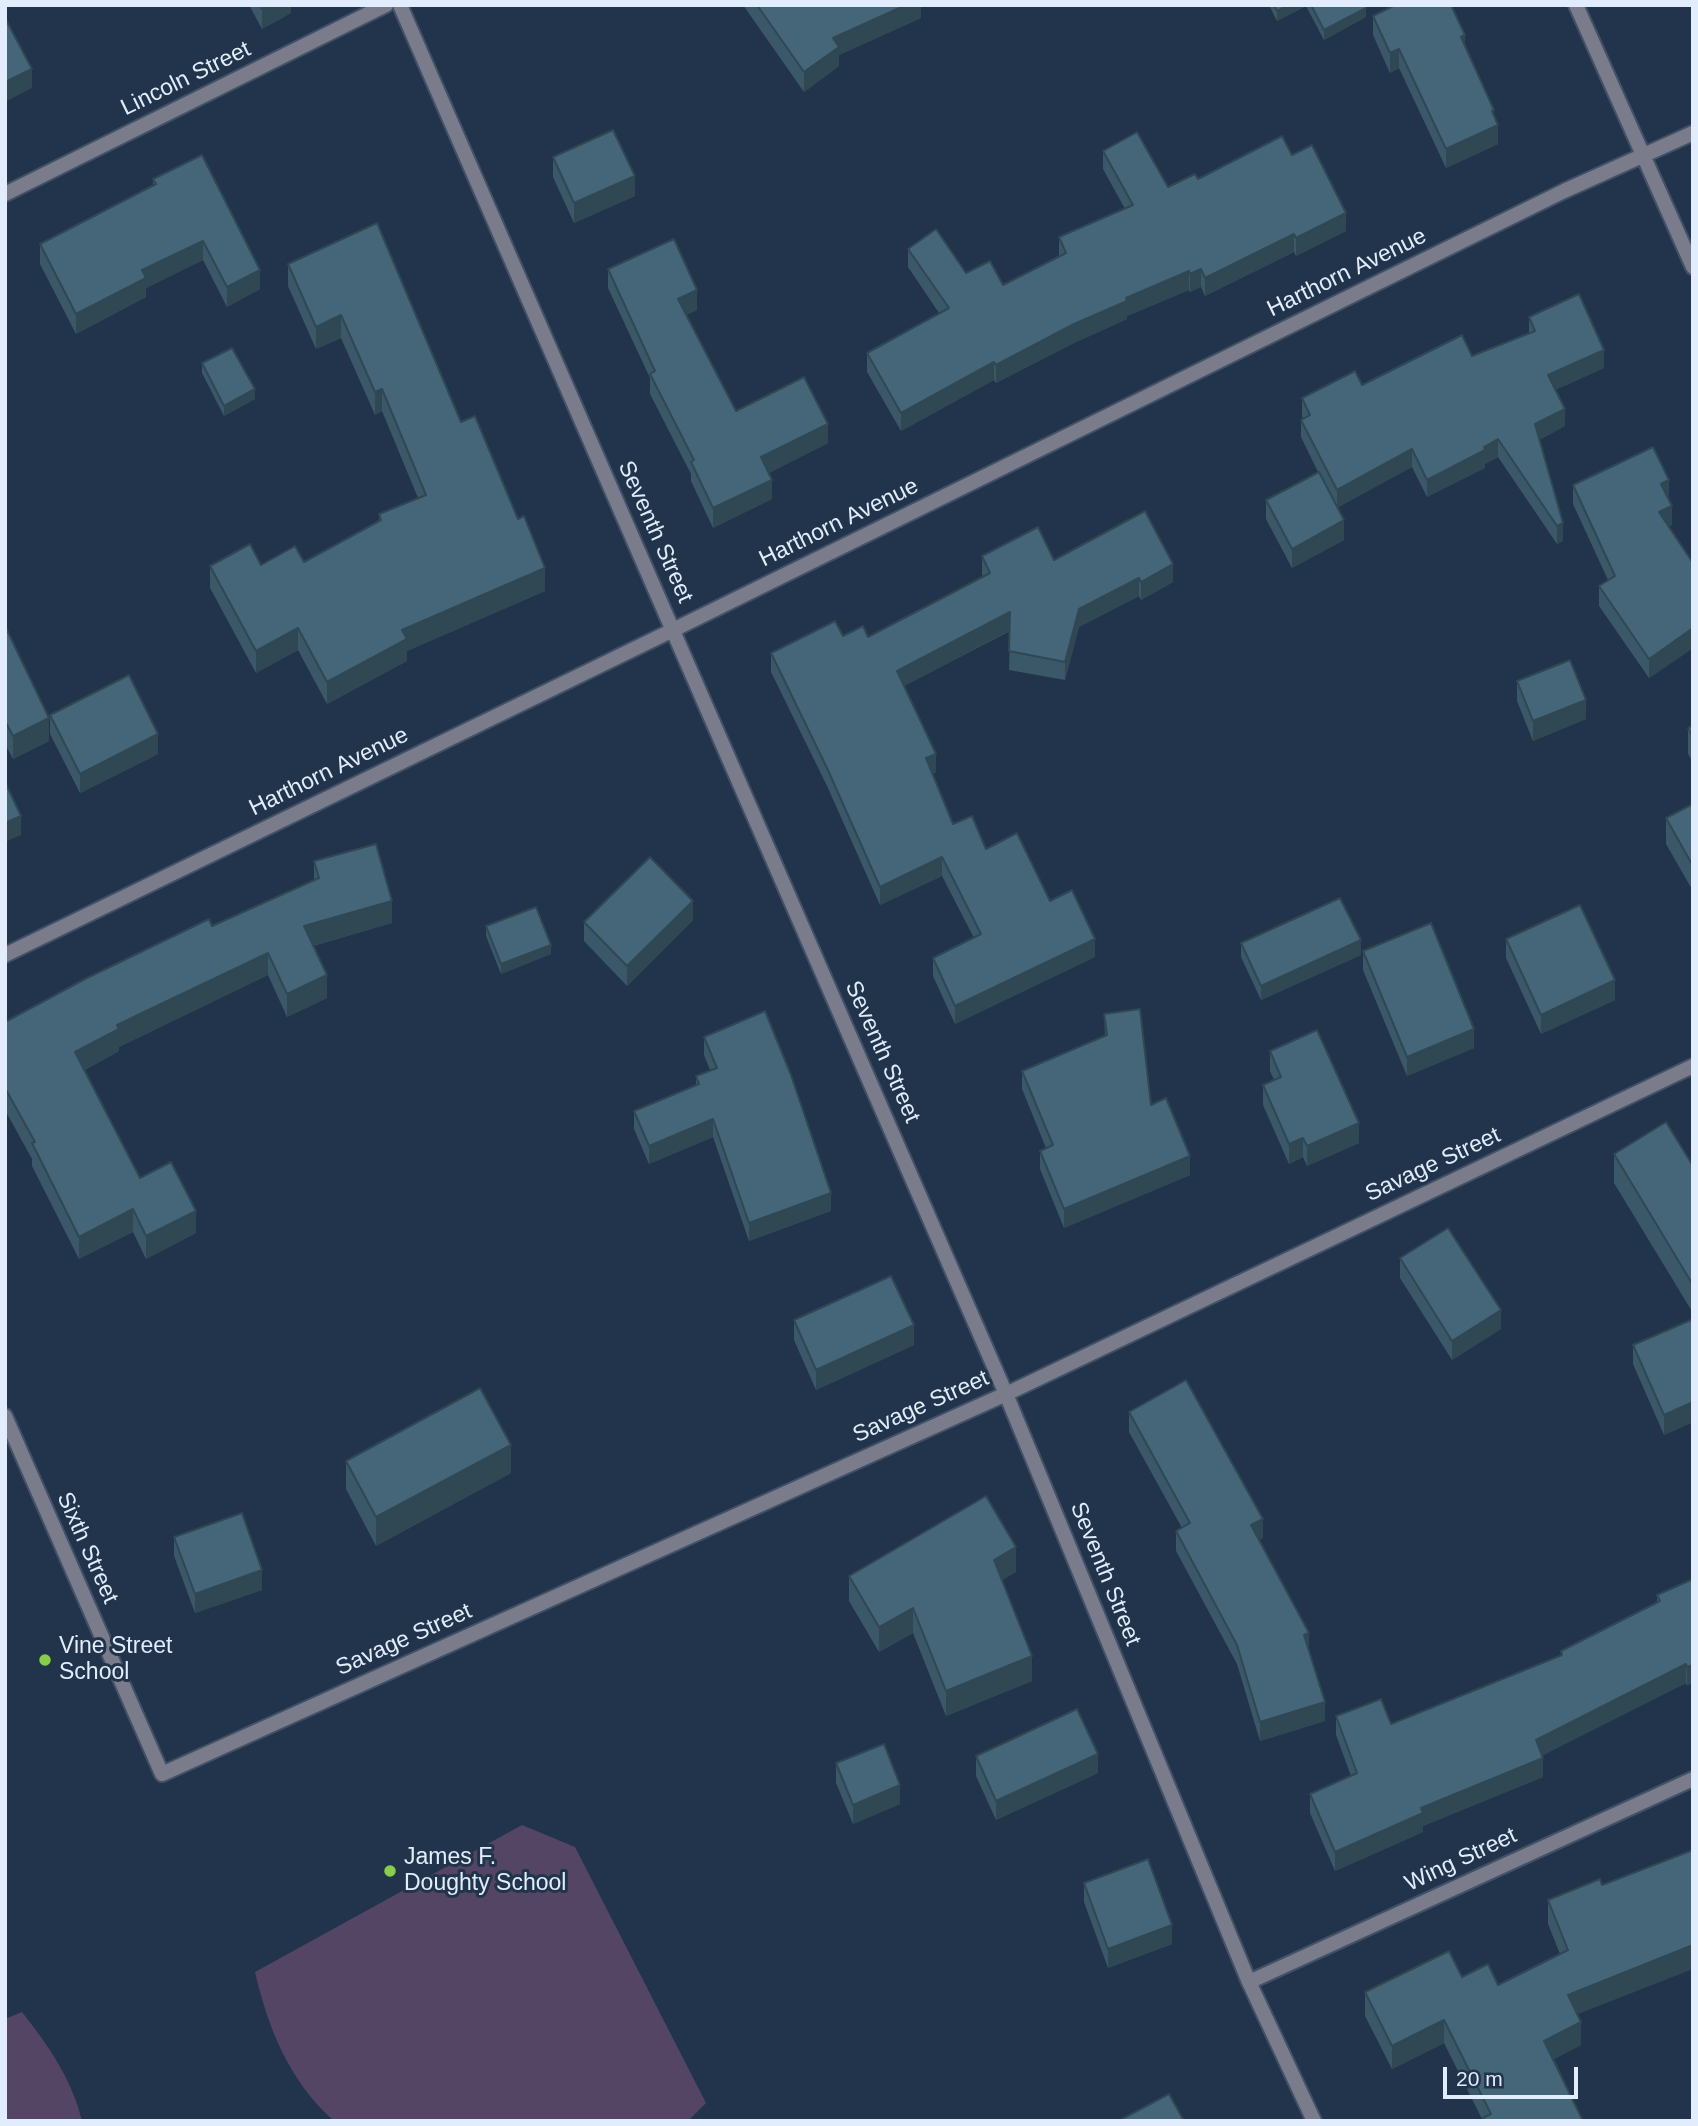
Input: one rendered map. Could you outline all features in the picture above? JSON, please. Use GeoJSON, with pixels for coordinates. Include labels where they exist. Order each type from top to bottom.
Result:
{"type":"FeatureCollection","features":[{"type":"Feature","properties":{"kind":"street","name":"Lincoln Street"},"geometry":{"type":"LineString","coordinates":[[5,194],[386,5]]}},
{"type":"Feature","properties":{"kind":"street","name":"Seventh Street"},"geometry":{"type":"LineString","coordinates":[[400,5],[1006,1394],[1249,1982],[1314,2121]]}},
{"type":"Feature","properties":{"kind":"street"},"geometry":{"type":"LineString","coordinates":[[1576,5],[1693,267]]}},
{"type":"Feature","properties":{"kind":"street","name":"Harthorn Avenue"},"geometry":{"type":"LineString","coordinates":[[5,955],[673,631],[1564,191],[1693,133]]}},
{"type":"Feature","properties":{"kind":"street","name":"Savage Street"},"geometry":{"type":"LineString","coordinates":[[162,1774],[1006,1394],[1693,1066]]}},
{"type":"Feature","properties":{"kind":"street","name":"Sixth Street"},"geometry":{"type":"LineString","coordinates":[[5,1416],[162,1774]]}},
{"type":"Feature","properties":{"kind":"street","name":"Wing Street"},"geometry":{"type":"LineString","coordinates":[[1249,1982],[1693,1779]]}},
{"type":"Feature","properties":{"kind":"shaded area"},"geometry":{"type":"Polygon","coordinates":[[[522,1825],[575,1847],[706,2103],[688,2121],[334,2121],[304,2089],[282,2052],[266,2013],[255,1972],[522,1825]]]}},
{"type":"Feature","properties":{"kind":"shaded area"},"geometry":{"type":"Polygon","coordinates":[[[22,2012],[58,2063],[72,2091],[82,2121],[5,2121],[5,2019],[22,2012]]]}},
{"type":"Feature","properties":{"kind":"building"},"geometry":{"type":"Polygon","coordinates":[[[757,5],[906,5],[833,38],[839,47],[804,72],[757,5]]]}},
{"type":"Feature","properties":{"kind":"building"},"geometry":{"type":"Polygon","coordinates":[[[1274,5],[1288,5],[1277,11],[1274,5]]]}},
{"type":"Feature","properties":{"kind":"building"},"geometry":{"type":"Polygon","coordinates":[[[1311,5],[1365,5],[1366,8],[1324,30],[1311,5]]]}},
{"type":"Feature","properties":{"kind":"building"},"geometry":{"type":"Polygon","coordinates":[[[1395,5],[1451,5],[1465,35],[1461,37],[1494,110],[1492,111],[1498,125],[1446,149],[1399,49],[1390,53],[1373,16],[1395,5]]]}},
{"type":"Feature","properties":{"kind":"building"},"geometry":{"type":"Polygon","coordinates":[[[5,18],[32,69],[5,82],[5,18]]]}},
{"type":"Feature","properties":{"kind":"building"},"geometry":{"type":"Polygon","coordinates":[[[613,130],[635,176],[574,203],[553,157],[613,130]]]}},
{"type":"Feature","properties":{"kind":"building"},"geometry":{"type":"Polygon","coordinates":[[[1137,132],[1168,187],[1195,174],[1198,179],[1282,136],[1292,155],[1312,145],[1346,213],[1296,238],[1294,234],[1205,278],[1201,269],[1190,274],[1189,271],[1126,298],[1127,301],[1074,324],[996,365],[994,362],[901,413],[867,353],[949,308],[908,249],[936,229],[966,273],[990,261],[1003,285],[1066,253],[1059,237],[1133,205],[1103,151],[1137,132]]]}},
{"type":"Feature","properties":{"kind":"building"},"geometry":{"type":"Polygon","coordinates":[[[202,155],[260,270],[227,287],[203,241],[142,270],[146,278],[76,314],[40,244],[156,184],[153,179],[202,155]]]}},
{"type":"Feature","properties":{"kind":"building"},"geometry":{"type":"Polygon","coordinates":[[[377,223],[461,422],[475,416],[518,519],[524,516],[545,568],[402,630],[407,639],[327,682],[298,628],[256,651],[210,566],[250,544],[261,565],[295,546],[304,562],[381,520],[379,514],[426,495],[382,389],[375,392],[341,315],[316,327],[288,264],[377,223]]]}},
{"type":"Feature","properties":{"kind":"building"},"geometry":{"type":"Polygon","coordinates":[[[674,239],[697,290],[678,299],[736,411],[804,377],[828,424],[761,457],[772,480],[713,508],[691,462],[694,460],[650,374],[655,371],[608,269],[674,239]]]}},
{"type":"Feature","properties":{"kind":"building"},"geometry":{"type":"Polygon","coordinates":[[[1579,294],[1604,350],[1548,375],[1565,409],[1535,424],[1563,523],[1557,526],[1498,439],[1484,447],[1485,450],[1427,480],[1412,449],[1337,490],[1301,420],[1310,415],[1302,398],[1355,371],[1362,385],[1462,335],[1472,356],[1535,331],[1529,317],[1579,294]]]}},
{"type":"Feature","properties":{"kind":"building"},"geometry":{"type":"Polygon","coordinates":[[[232,348],[255,389],[224,406],[202,363],[232,348]]]}},
{"type":"Feature","properties":{"kind":"building"},"geometry":{"type":"Polygon","coordinates":[[[1653,447],[1669,480],[1661,484],[1672,506],[1659,512],[1693,563],[1693,628],[1649,659],[1599,586],[1615,576],[1573,485],[1653,447]]]}},
{"type":"Feature","properties":{"kind":"building"},"geometry":{"type":"Polygon","coordinates":[[[1319,472],[1344,520],[1292,549],[1266,500],[1319,472]]]}},
{"type":"Feature","properties":{"kind":"building"},"geometry":{"type":"Polygon","coordinates":[[[1145,511],[1173,564],[1141,582],[1139,578],[1079,609],[1065,662],[1009,651],[1010,612],[897,671],[936,754],[926,758],[953,824],[972,816],[986,849],[1017,833],[1050,901],[1072,890],[1095,939],[955,1006],[933,958],[981,934],[942,857],[880,887],[827,768],[771,653],[835,621],[843,636],[863,626],[868,637],[990,573],[982,556],[1038,527],[1054,560],[1145,511]]]}},
{"type":"Feature","properties":{"kind":"building"},"geometry":{"type":"Polygon","coordinates":[[[5,626],[49,718],[13,736],[5,721],[5,626]]]}},
{"type":"Feature","properties":{"kind":"building"},"geometry":{"type":"Polygon","coordinates":[[[1570,660],[1586,700],[1533,721],[1517,681],[1570,660]]]}},
{"type":"Feature","properties":{"kind":"building"},"geometry":{"type":"Polygon","coordinates":[[[129,675],[158,734],[80,774],[50,715],[129,675]]]}},
{"type":"Feature","properties":{"kind":"building"},"geometry":{"type":"Polygon","coordinates":[[[5,782],[21,816],[5,823],[5,782]]]}},
{"type":"Feature","properties":{"kind":"building"},"geometry":{"type":"Polygon","coordinates":[[[1693,804],[1693,866],[1666,818],[1693,804]]]}},
{"type":"Feature","properties":{"kind":"building"},"geometry":{"type":"Polygon","coordinates":[[[376,844],[392,901],[304,926],[327,975],[287,994],[268,953],[117,1025],[119,1029],[75,1052],[140,1178],[171,1162],[196,1211],[146,1236],[133,1209],[79,1237],[32,1143],[35,1142],[5,1088],[5,1022],[85,979],[209,919],[212,926],[319,878],[314,861],[376,844]]]}},
{"type":"Feature","properties":{"kind":"building"},"geometry":{"type":"Polygon","coordinates":[[[650,857],[693,901],[627,966],[584,922],[650,857]]]}},
{"type":"Feature","properties":{"kind":"building"},"geometry":{"type":"Polygon","coordinates":[[[1340,898],[1361,940],[1261,986],[1241,943],[1340,898]]]}},
{"type":"Feature","properties":{"kind":"building"},"geometry":{"type":"Polygon","coordinates":[[[1580,905],[1615,980],[1541,1015],[1506,939],[1580,905]]]}},
{"type":"Feature","properties":{"kind":"building"},"geometry":{"type":"Polygon","coordinates":[[[536,907],[551,945],[501,964],[486,926],[536,907]]]}},
{"type":"Feature","properties":{"kind":"building"},"geometry":{"type":"Polygon","coordinates":[[[1431,923],[1474,1029],[1407,1057],[1363,951],[1431,923]]]}},
{"type":"Feature","properties":{"kind":"building"},"geometry":{"type":"Polygon","coordinates":[[[1140,1009],[1151,1105],[1166,1098],[1190,1156],[1064,1209],[1040,1151],[1053,1145],[1022,1071],[1107,1035],[1104,1014],[1140,1009]]]}},
{"type":"Feature","properties":{"kind":"building"},"geometry":{"type":"Polygon","coordinates":[[[765,1011],[791,1075],[831,1193],[749,1223],[713,1119],[649,1146],[634,1111],[699,1084],[696,1076],[717,1068],[704,1037],[765,1011]]]}},
{"type":"Feature","properties":{"kind":"building"},"geometry":{"type":"Polygon","coordinates":[[[1317,1030],[1359,1123],[1307,1146],[1303,1138],[1289,1144],[1263,1085],[1281,1077],[1270,1051],[1317,1030]]]}},
{"type":"Feature","properties":{"kind":"building"},"geometry":{"type":"Polygon","coordinates":[[[1666,1122],[1693,1166],[1693,1285],[1614,1154],[1666,1122]]]}},
{"type":"Feature","properties":{"kind":"building"},"geometry":{"type":"Polygon","coordinates":[[[1448,1228],[1501,1310],[1452,1341],[1400,1258],[1448,1228]]]}},
{"type":"Feature","properties":{"kind":"building"},"geometry":{"type":"Polygon","coordinates":[[[891,1276],[914,1325],[816,1370],[794,1320],[891,1276]]]}},
{"type":"Feature","properties":{"kind":"building"},"geometry":{"type":"Polygon","coordinates":[[[1691,1320],[1693,1402],[1664,1415],[1633,1345],[1691,1320]]]}},
{"type":"Feature","properties":{"kind":"building"},"geometry":{"type":"Polygon","coordinates":[[[1186,1380],[1263,1519],[1251,1525],[1309,1633],[1304,1635],[1325,1702],[1260,1722],[1237,1645],[1176,1531],[1190,1523],[1129,1412],[1186,1380]]]}},
{"type":"Feature","properties":{"kind":"building"},"geometry":{"type":"Polygon","coordinates":[[[480,1388],[511,1445],[376,1517],[346,1461],[480,1388]]]}},
{"type":"Feature","properties":{"kind":"building"},"geometry":{"type":"Polygon","coordinates":[[[986,1496],[1016,1547],[994,1560],[1032,1656],[946,1691],[913,1608],[879,1627],[849,1576],[986,1496]]]}},
{"type":"Feature","properties":{"kind":"building"},"geometry":{"type":"Polygon","coordinates":[[[242,1513],[262,1570],[195,1594],[174,1537],[242,1513]]]}},
{"type":"Feature","properties":{"kind":"building"},"geometry":{"type":"Polygon","coordinates":[[[1693,1579],[1693,1665],[1687,1667],[1686,1664],[1536,1740],[1543,1758],[1421,1808],[1423,1813],[1335,1852],[1310,1794],[1357,1773],[1336,1716],[1381,1699],[1391,1724],[1562,1655],[1561,1651],[1660,1601],[1657,1595],[1693,1579]]]}},
{"type":"Feature","properties":{"kind":"building"},"geometry":{"type":"Polygon","coordinates":[[[1077,1709],[1098,1754],[996,1801],[976,1756],[1077,1709]]]}},
{"type":"Feature","properties":{"kind":"building"},"geometry":{"type":"Polygon","coordinates":[[[884,1744],[900,1785],[853,1805],[836,1763],[884,1744]]]}},
{"type":"Feature","properties":{"kind":"building"},"geometry":{"type":"Polygon","coordinates":[[[1693,1850],[1693,1945],[1568,1995],[1581,2022],[1544,2041],[1583,2121],[1484,2121],[1483,2118],[1491,2114],[1444,2020],[1392,2046],[1365,1992],[1449,1951],[1462,1977],[1488,1964],[1498,1985],[1568,1950],[1548,1900],[1600,1879],[1602,1885],[1693,1850]]]}},
{"type":"Feature","properties":{"kind":"building"},"geometry":{"type":"Polygon","coordinates":[[[1148,1859],[1172,1925],[1108,1949],[1084,1883],[1148,1859]]]}},
{"type":"Feature","properties":{"kind":"building"},"geometry":{"type":"Polygon","coordinates":[[[1169,2094],[1184,2121],[1122,2121],[1122,2119],[1169,2094]]]}},
{"type":"Feature","properties":{"kind":"place","name":"Vine Street School"},"geometry":{"type":"Point","coordinates":[45,1660]}},
{"type":"Feature","properties":{"kind":"place","name":"James F. Doughty School"},"geometry":{"type":"Point","coordinates":[390,1871]}}]}
